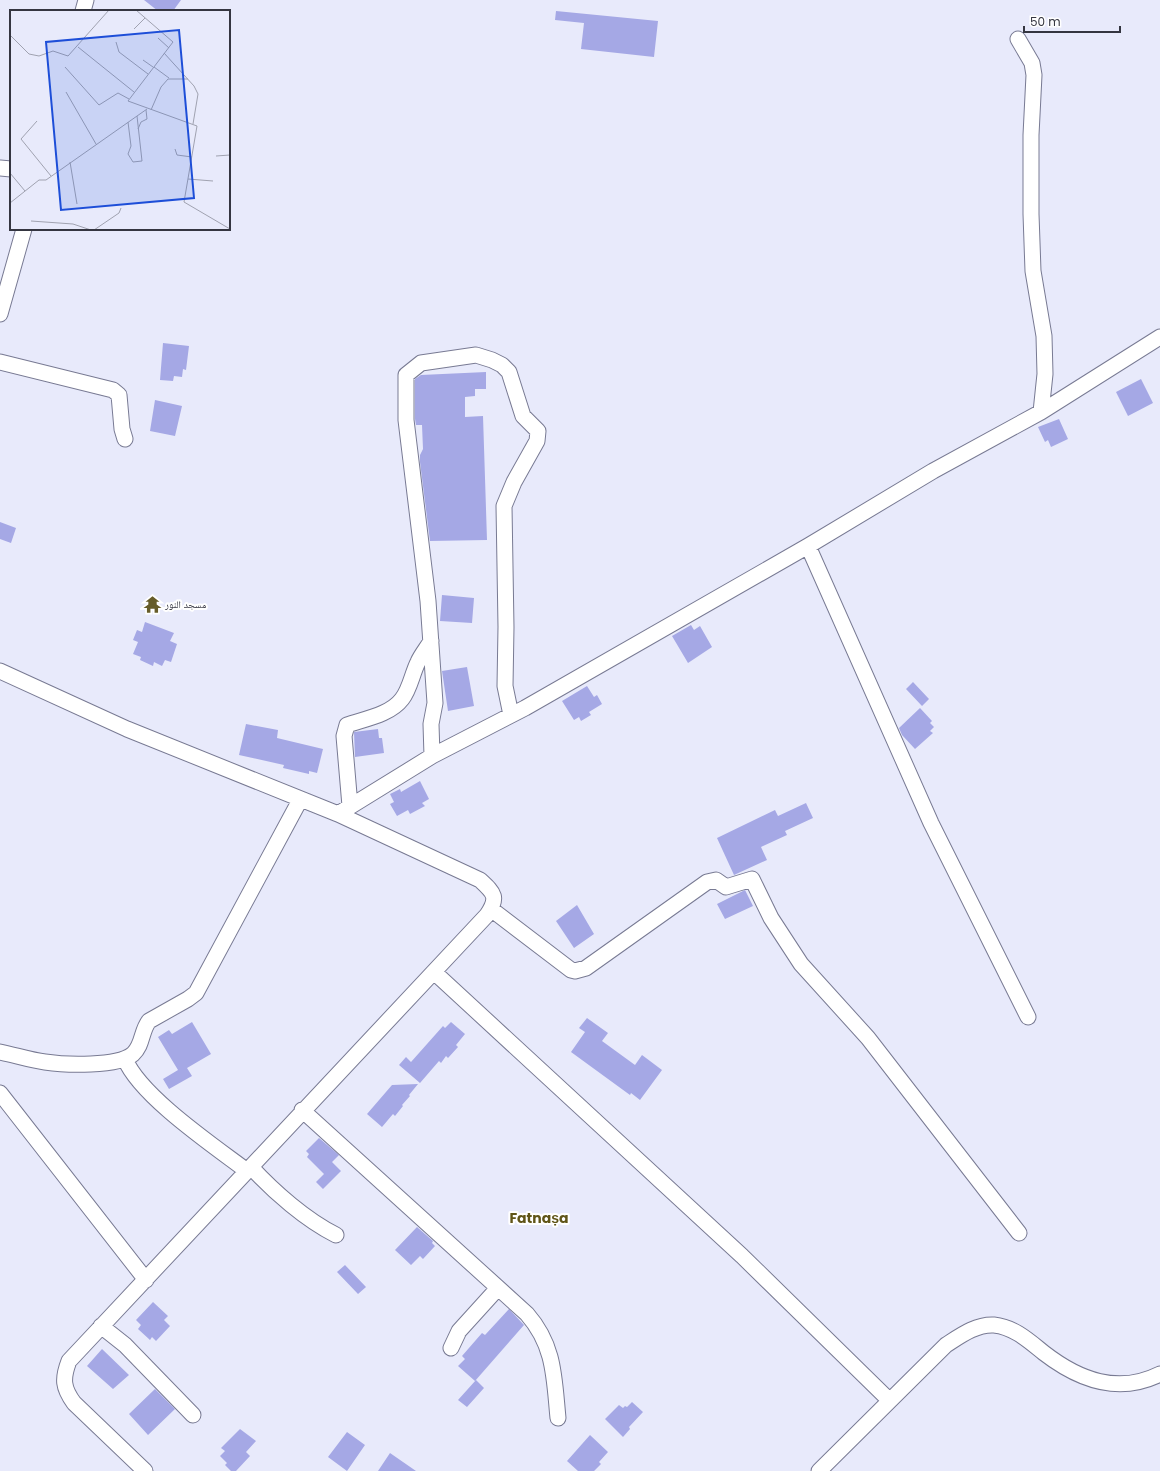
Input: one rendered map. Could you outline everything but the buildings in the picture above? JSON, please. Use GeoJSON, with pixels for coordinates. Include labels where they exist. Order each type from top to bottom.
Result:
{"type":"FeatureCollection","features":[{"type":"Feature","properties":{"kind":"street"},"geometry":{"type":"LineString","coordinates":[[83,10],[86,0]]}},
{"type":"Feature","properties":{"kind":"street"},"geometry":{"type":"LineString","coordinates":[[1018,39],[1032,63],[1034,75],[1031,135],[1031,214],[1033,271],[1044,336],[1045,374],[1041,412]]}},
{"type":"Feature","properties":{"kind":"street"},"geometry":{"type":"LineString","coordinates":[[0,168],[10,169]]}},
{"type":"Feature","properties":{"kind":"street"},"geometry":{"type":"LineString","coordinates":[[0,314],[24,230]]}},
{"type":"Feature","properties":{"kind":"street"},"geometry":{"type":"LineString","coordinates":[[344,810],[432,756],[511,715],[808,546],[933,471],[1041,412],[1160,338]]}},
{"type":"Feature","properties":{"kind":"street"},"geometry":{"type":"LineString","coordinates":[[432,756],[431,724],[435,703],[428,601],[406,420],[406,375],[421,363],[476,355],[502,365],[509,372],[523,416],[538,431],[537,441],[514,482],[504,506],[506,605],[505,686],[511,715]]}},
{"type":"Feature","properties":{"kind":"street"},"geometry":{"type":"LineString","coordinates":[[0,362],[113,390],[119,395],[122,429],[125,439]]}},
{"type":"Feature","properties":{"kind":"street"},"geometry":{"type":"LineString","coordinates":[[808,546],[931,824],[1028,1017]]}},
{"type":"Feature","properties":{"kind":"street"},"geometry":{"type":"LineString","coordinates":[[344,810],[344,736],[347,725],[378,714],[402,700],[408,689],[418,661],[431,641]]}},
{"type":"Feature","properties":{"kind":"street"},"geometry":{"type":"LineString","coordinates":[[0,671],[127,729],[300,800],[344,810],[480,880],[493,892],[494,903],[491,909],[434,972],[302,1110],[146,1280],[69,1361],[64,1373],[67,1393],[74,1403],[146,1471]]}},
{"type":"Feature","properties":{"kind":"street"},"geometry":{"type":"LineString","coordinates":[[0,1052],[45,1062],[59,1063],[116,1062],[134,1054],[149,1021],[196,993],[300,800]]}},
{"type":"Feature","properties":{"kind":"street"},"geometry":{"type":"LineString","coordinates":[[491,909],[571,970],[575,971],[586,968],[707,882],[716,880],[726,887],[752,879],[771,918],[801,964],[868,1038],[1019,1233]]}},
{"type":"Feature","properties":{"kind":"street"},"geometry":{"type":"LineString","coordinates":[[434,972],[736,1250],[889,1400]]}},
{"type":"Feature","properties":{"kind":"street"},"geometry":{"type":"LineString","coordinates":[[125,1059],[136,1078],[160,1102],[249,1169],[283,1198],[325,1229],[336,1235]]}},
{"type":"Feature","properties":{"kind":"street"},"geometry":{"type":"LineString","coordinates":[[0,1093],[146,1280]]}},
{"type":"Feature","properties":{"kind":"street"},"geometry":{"type":"LineString","coordinates":[[302,1110],[527,1314],[542,1335],[550,1354],[558,1418]]}},
{"type":"Feature","properties":{"kind":"street"},"geometry":{"type":"LineString","coordinates":[[451,1348],[459,1331],[498,1288]]}},
{"type":"Feature","properties":{"kind":"street"},"geometry":{"type":"LineString","coordinates":[[819,1471],[946,1345],[962,1334],[980,1326],[993,1325],[1007,1328],[1022,1335],[1063,1366],[1099,1382],[1126,1385],[1141,1383],[1160,1374]]}},
{"type":"Feature","properties":{"kind":"street"},"geometry":{"type":"LineString","coordinates":[[101,1326],[125,1345],[193,1415]]}},
{"type":"Feature","properties":{"kind":"place","name":"مسجد النور"},"geometry":{"type":"Point","coordinates":[152,604]}},
{"type":"Feature","properties":{"kind":"district","name":"Fatnaṣa"},"geometry":{"type":"Point","coordinates":[539,1218]}}]}
